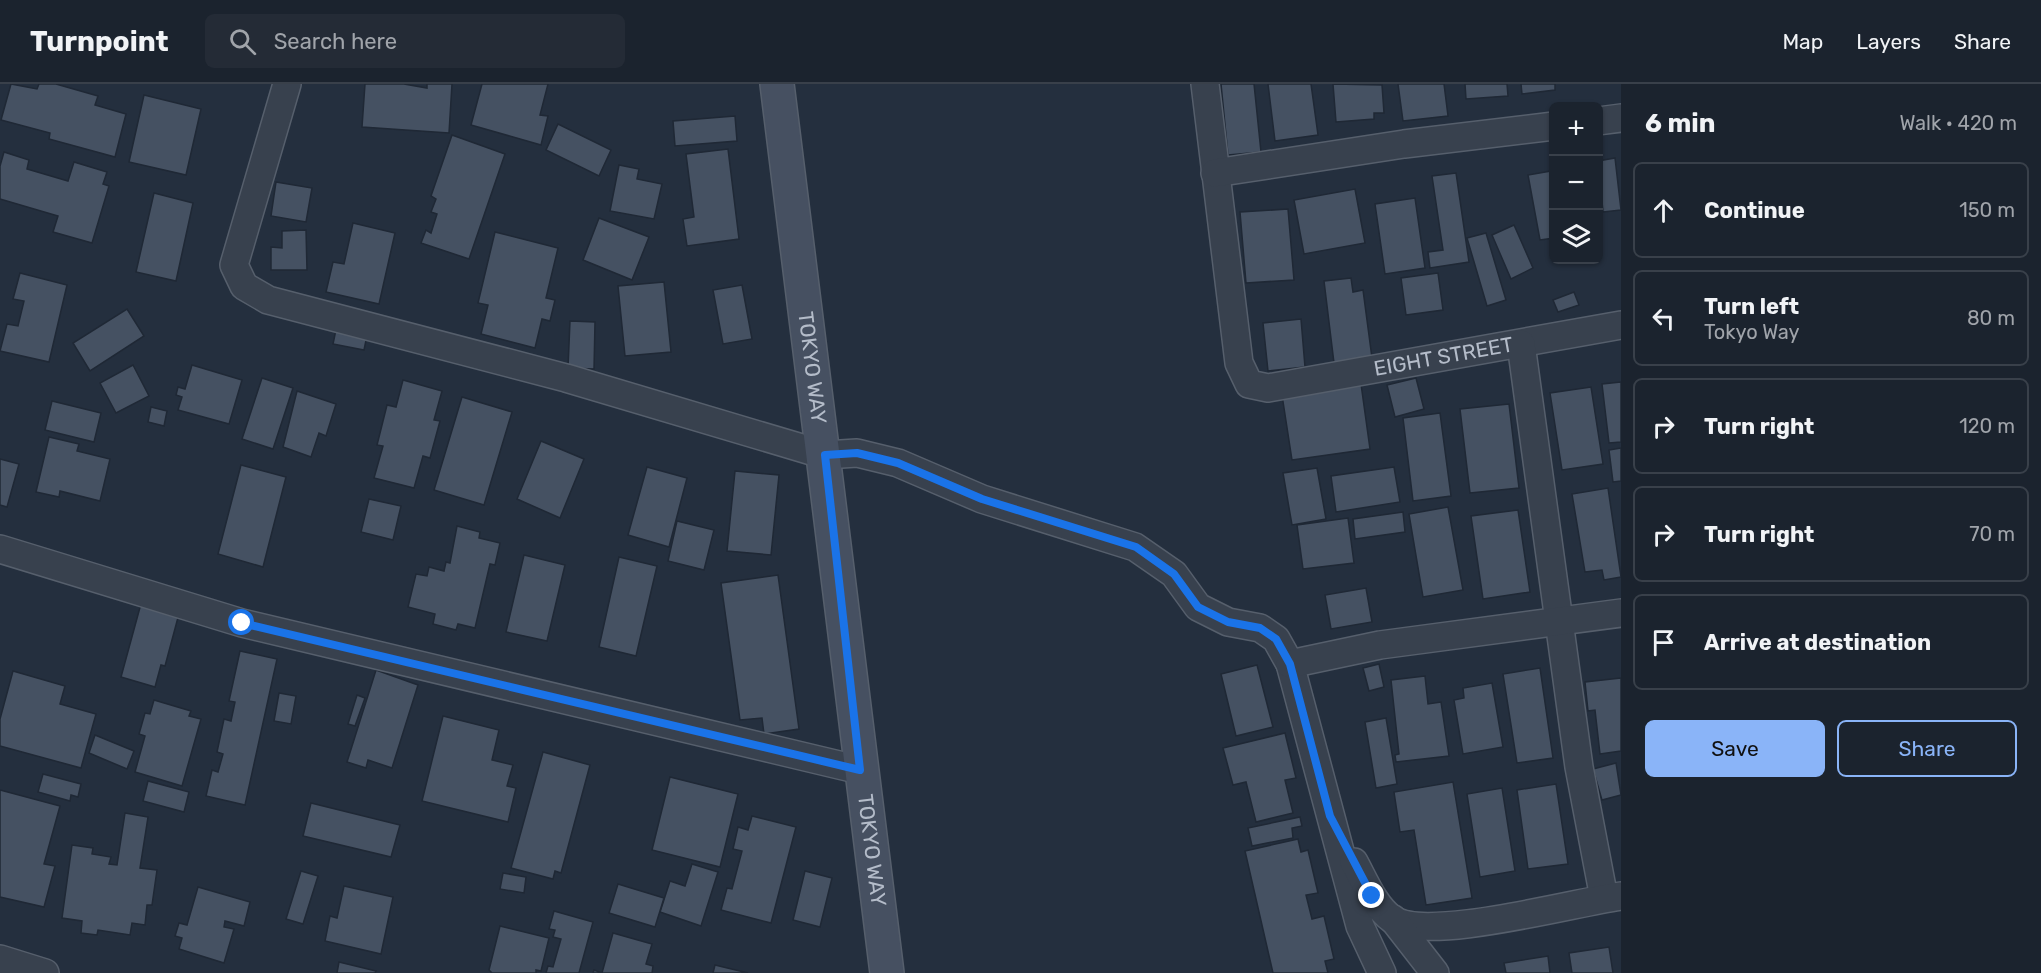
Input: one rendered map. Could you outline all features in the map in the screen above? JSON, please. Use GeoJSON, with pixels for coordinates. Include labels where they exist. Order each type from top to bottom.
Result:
{"type":"FeatureCollection","features":[{"type":"Feature","properties":{"kind":"main road","name":"TOKYO WAY"},"geometry":{"type":"LineString","coordinates":[[777,84],[825,455],[860,770],[887,973]]}},
{"type":"Feature","properties":{"kind":"street"},"geometry":{"type":"LineString","coordinates":[[287,84],[234,265],[244,286],[268,300],[566,378],[825,455],[857,453],[898,463],[982,499],[1136,547],[1174,574],[1198,607],[1228,622],[1260,628],[1276,639],[1290,664],[1360,926],[1382,973]]}},
{"type":"Feature","properties":{"kind":"street"},"geometry":{"type":"LineString","coordinates":[[1205,84],[1215,173],[1404,144],[1549,127]]}},
{"type":"Feature","properties":{"kind":"street"},"geometry":{"type":"LineString","coordinates":[[1603,120],[1621,118]]}},
{"type":"Feature","properties":{"kind":"street","name":"EIGHT STREET"},"geometry":{"type":"LineString","coordinates":[[1215,173],[1239,363],[1249,384],[1268,388],[1621,325]]}},
{"type":"Feature","properties":{"kind":"street"},"geometry":{"type":"LineString","coordinates":[[1393,920],[1434,928],[1524,915],[1613,897],[1579,767],[1557,622],[1521,344]]}},
{"type":"Feature","properties":{"kind":"street"},"geometry":{"type":"LineString","coordinates":[[0,549],[242,623],[860,770]]}},
{"type":"Feature","properties":{"kind":"street"},"geometry":{"type":"LineString","coordinates":[[1290,664],[1380,645],[1621,613]]}},
{"type":"Feature","properties":{"kind":"street"},"geometry":{"type":"LineString","coordinates":[[1330,816],[1372,896],[1435,973]]}},
{"type":"Feature","properties":{"kind":"street"},"geometry":{"type":"LineString","coordinates":[[0,959],[45,973]]}},
{"type":"Feature","properties":{"kind":"building"},"geometry":{"type":"Polygon","coordinates":[[[11,84],[37,89],[39,84],[56,84],[98,96],[95,105],[126,114],[115,157],[49,139],[50,133],[1,120],[11,84]]]}},
{"type":"Feature","properties":{"kind":"building"},"geometry":{"type":"Polygon","coordinates":[[[365,84],[404,84],[427,88],[427,84],[452,84],[449,133],[362,127],[365,84]]]}},
{"type":"Feature","properties":{"kind":"building"},"geometry":{"type":"Polygon","coordinates":[[[482,84],[548,84],[540,115],[548,116],[541,145],[471,125],[482,84]]]}},
{"type":"Feature","properties":{"kind":"building"},"geometry":{"type":"Polygon","coordinates":[[[1221,84],[1254,84],[1261,152],[1228,155],[1221,84]]]}},
{"type":"Feature","properties":{"kind":"building"},"geometry":{"type":"Polygon","coordinates":[[[1268,84],[1311,84],[1318,135],[1275,141],[1268,84]]]}},
{"type":"Feature","properties":{"kind":"building"},"geometry":{"type":"Polygon","coordinates":[[[1333,84],[1382,85],[1384,113],[1374,113],[1374,119],[1336,122],[1333,84]]]}},
{"type":"Feature","properties":{"kind":"building"},"geometry":{"type":"Polygon","coordinates":[[[1398,84],[1444,84],[1448,116],[1403,121],[1398,84]]]}},
{"type":"Feature","properties":{"kind":"building"},"geometry":{"type":"Polygon","coordinates":[[[1465,84],[1507,84],[1508,96],[1466,99],[1465,84]]]}},
{"type":"Feature","properties":{"kind":"building"},"geometry":{"type":"Polygon","coordinates":[[[1521,84],[1555,84],[1555,90],[1522,94],[1521,84]]]}},
{"type":"Feature","properties":{"kind":"building"},"geometry":{"type":"Polygon","coordinates":[[[144,95],[201,109],[186,175],[129,162],[144,95]]]}},
{"type":"Feature","properties":{"kind":"building"},"geometry":{"type":"Polygon","coordinates":[[[735,116],[737,141],[675,146],[673,121],[735,116]]]}},
{"type":"Feature","properties":{"kind":"building"},"geometry":{"type":"Polygon","coordinates":[[[558,124],[611,150],[599,176],[546,150],[558,124]]]}},
{"type":"Feature","properties":{"kind":"building"},"geometry":{"type":"Polygon","coordinates":[[[452,135],[505,154],[469,259],[421,243],[426,230],[431,233],[437,214],[431,212],[436,199],[431,196],[452,135]]]}},
{"type":"Feature","properties":{"kind":"building"},"geometry":{"type":"Polygon","coordinates":[[[728,149],[739,239],[687,246],[683,219],[694,217],[686,154],[728,149]]]}},
{"type":"Feature","properties":{"kind":"building"},"geometry":{"type":"Polygon","coordinates":[[[4,152],[29,160],[27,169],[68,181],[74,162],[107,172],[103,184],[109,186],[92,243],[53,232],[58,216],[0,199],[0,166],[4,152]]]}},
{"type":"Feature","properties":{"kind":"building"},"geometry":{"type":"Polygon","coordinates":[[[1615,158],[1621,210],[1603,212],[1603,160],[1615,158]]]}},
{"type":"Feature","properties":{"kind":"building"},"geometry":{"type":"Polygon","coordinates":[[[619,165],[639,169],[637,179],[662,184],[654,219],[610,211],[619,165]]]}},
{"type":"Feature","properties":{"kind":"building"},"geometry":{"type":"Polygon","coordinates":[[[1549,171],[1549,239],[1540,240],[1528,175],[1549,171]]]}},
{"type":"Feature","properties":{"kind":"building"},"geometry":{"type":"Polygon","coordinates":[[[1456,173],[1469,262],[1430,268],[1428,252],[1443,250],[1432,176],[1456,173]]]}},
{"type":"Feature","properties":{"kind":"building"},"geometry":{"type":"Polygon","coordinates":[[[276,182],[312,188],[306,222],[271,216],[276,182]]]}},
{"type":"Feature","properties":{"kind":"building"},"geometry":{"type":"Polygon","coordinates":[[[1355,189],[1365,243],[1304,254],[1294,200],[1355,189]]]}},
{"type":"Feature","properties":{"kind":"building"},"geometry":{"type":"Polygon","coordinates":[[[154,193],[193,203],[176,281],[136,272],[154,193]]]}},
{"type":"Feature","properties":{"kind":"building"},"geometry":{"type":"Polygon","coordinates":[[[1415,198],[1425,268],[1385,274],[1375,204],[1415,198]]]}},
{"type":"Feature","properties":{"kind":"building"},"geometry":{"type":"Polygon","coordinates":[[[1288,209],[1294,280],[1246,283],[1240,212],[1288,209]]]}},
{"type":"Feature","properties":{"kind":"building"},"geometry":{"type":"Polygon","coordinates":[[[599,218],[649,237],[632,280],[583,260],[599,218]]]}},
{"type":"Feature","properties":{"kind":"building"},"geometry":{"type":"Polygon","coordinates":[[[353,223],[395,233],[379,304],[326,292],[333,262],[344,264],[353,223]]]}},
{"type":"Feature","properties":{"kind":"building"},"geometry":{"type":"Polygon","coordinates":[[[1514,225],[1533,268],[1511,279],[1492,235],[1514,225]]]}},
{"type":"Feature","properties":{"kind":"building"},"geometry":{"type":"Polygon","coordinates":[[[306,230],[307,270],[271,270],[271,247],[282,248],[282,231],[306,230]]]}},
{"type":"Feature","properties":{"kind":"building"},"geometry":{"type":"Polygon","coordinates":[[[495,232],[558,248],[546,298],[555,300],[550,321],[542,319],[535,348],[481,334],[488,305],[478,303],[495,232]]]}},
{"type":"Feature","properties":{"kind":"building"},"geometry":{"type":"Polygon","coordinates":[[[1486,233],[1506,300],[1487,306],[1467,238],[1486,233]]]}},
{"type":"Feature","properties":{"kind":"building"},"geometry":{"type":"Polygon","coordinates":[[[20,273],[67,285],[49,362],[0,351],[7,324],[18,326],[24,301],[13,299],[20,273]]]}},
{"type":"Feature","properties":{"kind":"building"},"geometry":{"type":"Polygon","coordinates":[[[1438,273],[1443,310],[1406,315],[1401,278],[1438,273]]]}},
{"type":"Feature","properties":{"kind":"building"},"geometry":{"type":"Polygon","coordinates":[[[1351,278],[1353,292],[1363,290],[1372,358],[1334,363],[1324,281],[1351,278]]]}},
{"type":"Feature","properties":{"kind":"building"},"geometry":{"type":"Polygon","coordinates":[[[664,282],[671,352],[625,356],[618,286],[664,282]]]}},
{"type":"Feature","properties":{"kind":"building"},"geometry":{"type":"Polygon","coordinates":[[[742,285],[752,339],[723,344],[713,290],[742,285]]]}},
{"type":"Feature","properties":{"kind":"building"},"geometry":{"type":"Polygon","coordinates":[[[1574,292],[1579,305],[1558,312],[1553,300],[1574,292]]]}},
{"type":"Feature","properties":{"kind":"building"},"geometry":{"type":"Polygon","coordinates":[[[127,309],[144,336],[90,371],[73,343],[127,309]]]}},
{"type":"Feature","properties":{"kind":"building"},"geometry":{"type":"Polygon","coordinates":[[[1301,319],[1305,367],[1268,371],[1263,323],[1301,319]]]}},
{"type":"Feature","properties":{"kind":"building"},"geometry":{"type":"Polygon","coordinates":[[[338,320],[369,326],[364,350],[333,344],[338,320]]]}},
{"type":"Feature","properties":{"kind":"building"},"geometry":{"type":"Polygon","coordinates":[[[570,321],[595,322],[594,369],[568,368],[570,321]]]}},
{"type":"Feature","properties":{"kind":"building"},"geometry":{"type":"Polygon","coordinates":[[[133,365],[149,396],[116,413],[100,383],[133,365]]]}},
{"type":"Feature","properties":{"kind":"building"},"geometry":{"type":"Polygon","coordinates":[[[192,365],[242,380],[229,424],[178,410],[182,397],[176,395],[178,387],[185,389],[192,365]]]}},
{"type":"Feature","properties":{"kind":"building"},"geometry":{"type":"Polygon","coordinates":[[[262,378],[293,388],[273,449],[242,439],[262,378]]]}},
{"type":"Feature","properties":{"kind":"building"},"geometry":{"type":"Polygon","coordinates":[[[1416,378],[1424,409],[1395,417],[1387,385],[1416,378]]]}},
{"type":"Feature","properties":{"kind":"building"},"geometry":{"type":"Polygon","coordinates":[[[403,380],[442,391],[434,420],[440,421],[430,458],[423,456],[414,488],[374,478],[383,446],[377,445],[387,405],[396,407],[403,380]]]}},
{"type":"Feature","properties":{"kind":"building"},"geometry":{"type":"Polygon","coordinates":[[[1621,382],[1621,442],[1609,443],[1602,384],[1621,382]]]}},
{"type":"Feature","properties":{"kind":"building"},"geometry":{"type":"Polygon","coordinates":[[[1361,384],[1370,449],[1292,460],[1282,395],[1361,384]]]}},
{"type":"Feature","properties":{"kind":"building"},"geometry":{"type":"Polygon","coordinates":[[[1591,387],[1603,464],[1562,470],[1550,393],[1591,387]]]}},
{"type":"Feature","properties":{"kind":"building"},"geometry":{"type":"Polygon","coordinates":[[[297,391],[336,404],[326,436],[319,433],[311,457],[283,447],[297,391]]]}},
{"type":"Feature","properties":{"kind":"building"},"geometry":{"type":"Polygon","coordinates":[[[462,397],[512,412],[484,505],[434,490],[462,397]]]}},
{"type":"Feature","properties":{"kind":"building"},"geometry":{"type":"Polygon","coordinates":[[[52,401],[101,413],[94,442],[45,430],[52,401]]]}},
{"type":"Feature","properties":{"kind":"building"},"geometry":{"type":"Polygon","coordinates":[[[1509,404],[1519,488],[1470,493],[1460,409],[1509,404]]]}},
{"type":"Feature","properties":{"kind":"building"},"geometry":{"type":"Polygon","coordinates":[[[151,407],[167,411],[164,426],[148,422],[151,407]]]}},
{"type":"Feature","properties":{"kind":"building"},"geometry":{"type":"Polygon","coordinates":[[[1440,413],[1451,496],[1413,501],[1403,418],[1440,413]]]}},
{"type":"Feature","properties":{"kind":"building"},"geometry":{"type":"Polygon","coordinates":[[[49,437],[79,444],[77,451],[110,459],[100,501],[60,491],[59,497],[36,492],[49,437]]]}},
{"type":"Feature","properties":{"kind":"building"},"geometry":{"type":"Polygon","coordinates":[[[541,441],[584,459],[560,518],[517,499],[541,441]]]}},
{"type":"Feature","properties":{"kind":"building"},"geometry":{"type":"Polygon","coordinates":[[[1621,448],[1621,481],[1613,482],[1609,450],[1621,448]]]}},
{"type":"Feature","properties":{"kind":"building"},"geometry":{"type":"Polygon","coordinates":[[[0,459],[19,464],[7,507],[0,505],[0,459]]]}},
{"type":"Feature","properties":{"kind":"building"},"geometry":{"type":"Polygon","coordinates":[[[241,465],[286,477],[263,567],[218,554],[241,465]]]}},
{"type":"Feature","properties":{"kind":"building"},"geometry":{"type":"Polygon","coordinates":[[[647,467],[687,478],[669,547],[628,535],[647,467]]]}},
{"type":"Feature","properties":{"kind":"building"},"geometry":{"type":"Polygon","coordinates":[[[1394,467],[1400,502],[1336,512],[1331,476],[1394,467]]]}},
{"type":"Feature","properties":{"kind":"building"},"geometry":{"type":"Polygon","coordinates":[[[1317,468],[1326,519],[1292,525],[1283,473],[1317,468]]]}},
{"type":"Feature","properties":{"kind":"building"},"geometry":{"type":"Polygon","coordinates":[[[735,471],[779,475],[771,555],[727,551],[735,471]]]}},
{"type":"Feature","properties":{"kind":"building"},"geometry":{"type":"Polygon","coordinates":[[[1608,488],[1621,577],[1604,580],[1602,570],[1585,572],[1572,494],[1608,488]]]}},
{"type":"Feature","properties":{"kind":"building"},"geometry":{"type":"Polygon","coordinates":[[[369,499],[401,506],[393,540],[361,532],[369,499]]]}},
{"type":"Feature","properties":{"kind":"building"},"geometry":{"type":"Polygon","coordinates":[[[1448,507],[1463,590],[1423,597],[1409,514],[1448,507]]]}},
{"type":"Feature","properties":{"kind":"building"},"geometry":{"type":"Polygon","coordinates":[[[1518,510],[1530,592],[1483,599],[1471,516],[1518,510]]]}},
{"type":"Feature","properties":{"kind":"building"},"geometry":{"type":"Polygon","coordinates":[[[1403,512],[1405,532],[1355,539],[1353,519],[1403,512]]]}},
{"type":"Feature","properties":{"kind":"building"},"geometry":{"type":"Polygon","coordinates":[[[1348,518],[1354,563],[1303,569],[1297,525],[1348,518]]]}},
{"type":"Feature","properties":{"kind":"building"},"geometry":{"type":"Polygon","coordinates":[[[677,521],[714,530],[704,570],[668,561],[677,521]]]}},
{"type":"Feature","properties":{"kind":"building"},"geometry":{"type":"Polygon","coordinates":[[[457,526],[480,532],[479,538],[500,543],[495,565],[490,564],[475,628],[458,624],[456,630],[433,624],[435,614],[408,607],[416,574],[427,576],[429,567],[444,571],[446,562],[450,563],[457,526]]]}},
{"type":"Feature","properties":{"kind":"building"},"geometry":{"type":"Polygon","coordinates":[[[524,555],[565,565],[547,641],[506,632],[524,555]]]}},
{"type":"Feature","properties":{"kind":"building"},"geometry":{"type":"Polygon","coordinates":[[[619,557],[657,566],[636,656],[599,647],[619,557]]]}},
{"type":"Feature","properties":{"kind":"building"},"geometry":{"type":"Polygon","coordinates":[[[778,575],[799,729],[764,734],[762,718],[740,720],[721,583],[778,575]]]}},
{"type":"Feature","properties":{"kind":"building"},"geometry":{"type":"Polygon","coordinates":[[[1366,588],[1372,622],[1331,629],[1325,595],[1366,588]]]}},
{"type":"Feature","properties":{"kind":"building"},"geometry":{"type":"Polygon","coordinates":[[[142,600],[180,610],[165,666],[161,665],[155,687],[121,677],[142,600]]]}},
{"type":"Feature","properties":{"kind":"building"},"geometry":{"type":"Polygon","coordinates":[[[240,651],[277,659],[245,805],[206,796],[212,770],[218,772],[223,754],[217,752],[224,719],[231,721],[235,702],[229,701],[240,651]]]}},
{"type":"Feature","properties":{"kind":"building"},"geometry":{"type":"Polygon","coordinates":[[[1379,664],[1384,687],[1369,691],[1363,668],[1379,664]]]}},
{"type":"Feature","properties":{"kind":"building"},"geometry":{"type":"Polygon","coordinates":[[[1257,665],[1273,727],[1236,736],[1221,674],[1257,665]]]}},
{"type":"Feature","properties":{"kind":"building"},"geometry":{"type":"Polygon","coordinates":[[[1540,668],[1553,758],[1517,763],[1503,674],[1540,668]]]}},
{"type":"Feature","properties":{"kind":"building"},"geometry":{"type":"Polygon","coordinates":[[[376,670],[418,685],[392,768],[368,760],[366,768],[347,762],[376,670]]]}},
{"type":"Feature","properties":{"kind":"building"},"geometry":{"type":"Polygon","coordinates":[[[13,671],[65,686],[60,704],[96,714],[81,768],[0,746],[0,719],[13,671]]]}},
{"type":"Feature","properties":{"kind":"building"},"geometry":{"type":"Polygon","coordinates":[[[1425,676],[1428,704],[1441,702],[1449,756],[1396,762],[1395,755],[1399,754],[1391,680],[1425,676]]]}},
{"type":"Feature","properties":{"kind":"building"},"geometry":{"type":"Polygon","coordinates":[[[1621,678],[1621,751],[1600,754],[1595,710],[1588,711],[1585,682],[1621,678]]]}},
{"type":"Feature","properties":{"kind":"building"},"geometry":{"type":"Polygon","coordinates":[[[1492,683],[1503,747],[1463,754],[1454,700],[1464,698],[1463,688],[1492,683]]]}},
{"type":"Feature","properties":{"kind":"building"},"geometry":{"type":"Polygon","coordinates":[[[279,693],[296,696],[291,724],[274,721],[279,693]]]}},
{"type":"Feature","properties":{"kind":"building"},"geometry":{"type":"Polygon","coordinates":[[[357,695],[365,698],[355,726],[348,724],[357,695]]]}},
{"type":"Feature","properties":{"kind":"building"},"geometry":{"type":"Polygon","coordinates":[[[154,700],[191,711],[189,716],[201,719],[182,786],[135,772],[145,736],[139,734],[145,713],[150,714],[154,700]]]}},
{"type":"Feature","properties":{"kind":"building"},"geometry":{"type":"Polygon","coordinates":[[[443,716],[499,730],[492,760],[513,765],[507,786],[516,788],[508,822],[422,801],[443,716]]]}},
{"type":"Feature","properties":{"kind":"building"},"geometry":{"type":"Polygon","coordinates":[[[1386,718],[1397,784],[1376,788],[1365,722],[1386,718]]]}},
{"type":"Feature","properties":{"kind":"building"},"geometry":{"type":"Polygon","coordinates":[[[1285,733],[1296,778],[1285,780],[1293,813],[1256,822],[1246,782],[1233,785],[1223,748],[1285,733]]]}},
{"type":"Feature","properties":{"kind":"building"},"geometry":{"type":"Polygon","coordinates":[[[95,735],[134,751],[127,769],[89,753],[95,735]]]}},
{"type":"Feature","properties":{"kind":"building"},"geometry":{"type":"Polygon","coordinates":[[[543,752],[590,765],[561,873],[555,871],[553,879],[511,868],[543,752]]]}},
{"type":"Feature","properties":{"kind":"building"},"geometry":{"type":"Polygon","coordinates":[[[1616,763],[1621,795],[1602,800],[1593,769],[1616,763]]]}},
{"type":"Feature","properties":{"kind":"building"},"geometry":{"type":"Polygon","coordinates":[[[43,774],[81,784],[78,797],[71,795],[70,801],[38,792],[43,774]]]}},
{"type":"Feature","properties":{"kind":"building"},"geometry":{"type":"Polygon","coordinates":[[[670,777],[738,794],[720,867],[652,850],[670,777]]]}},
{"type":"Feature","properties":{"kind":"building"},"geometry":{"type":"Polygon","coordinates":[[[148,781],[189,792],[184,812],[143,801],[148,781]]]}},
{"type":"Feature","properties":{"kind":"building"},"geometry":{"type":"Polygon","coordinates":[[[1453,782],[1472,898],[1426,905],[1414,830],[1400,832],[1394,792],[1453,782]]]}},
{"type":"Feature","properties":{"kind":"building"},"geometry":{"type":"Polygon","coordinates":[[[1556,784],[1568,864],[1528,869],[1517,790],[1556,784]]]}},
{"type":"Feature","properties":{"kind":"building"},"geometry":{"type":"Polygon","coordinates":[[[1502,788],[1515,871],[1480,877],[1467,794],[1502,788]]]}},
{"type":"Feature","properties":{"kind":"building"},"geometry":{"type":"Polygon","coordinates":[[[0,790],[60,806],[44,864],[55,866],[44,907],[0,897],[0,790]]]}},
{"type":"Feature","properties":{"kind":"building"},"geometry":{"type":"Polygon","coordinates":[[[311,803],[400,825],[391,857],[303,836],[311,803]]]}},
{"type":"Feature","properties":{"kind":"building"},"geometry":{"type":"Polygon","coordinates":[[[125,813],[148,817],[140,868],[157,870],[152,905],[147,905],[145,925],[132,923],[130,935],[98,930],[97,935],[81,933],[82,921],[62,918],[72,845],[93,848],[92,854],[111,857],[109,864],[117,865],[125,813]]]}},
{"type":"Feature","properties":{"kind":"building"},"geometry":{"type":"Polygon","coordinates":[[[752,816],[796,827],[771,923],[721,910],[727,888],[732,889],[742,851],[733,849],[738,827],[748,830],[752,816]]]}},
{"type":"Feature","properties":{"kind":"building"},"geometry":{"type":"Polygon","coordinates":[[[1300,817],[1302,826],[1292,828],[1293,838],[1252,846],[1248,828],[1300,817]]]}},
{"type":"Feature","properties":{"kind":"building"},"geometry":{"type":"Polygon","coordinates":[[[1298,839],[1301,852],[1308,850],[1318,893],[1306,895],[1312,919],[1324,916],[1334,959],[1325,961],[1328,973],[1273,973],[1245,851],[1298,839]]]}},
{"type":"Feature","properties":{"kind":"building"},"geometry":{"type":"Polygon","coordinates":[[[692,864],[718,872],[701,926],[660,912],[670,881],[685,886],[692,864]]]}},
{"type":"Feature","properties":{"kind":"building"},"geometry":{"type":"Polygon","coordinates":[[[301,871],[318,876],[303,924],[286,919],[301,871]]]}},
{"type":"Feature","properties":{"kind":"building"},"geometry":{"type":"Polygon","coordinates":[[[805,871],[832,878],[820,927],[793,920],[805,871]]]}},
{"type":"Feature","properties":{"kind":"building"},"geometry":{"type":"Polygon","coordinates":[[[503,873],[526,877],[524,893],[500,889],[503,873]]]}},
{"type":"Feature","properties":{"kind":"building"},"geometry":{"type":"Polygon","coordinates":[[[618,884],[664,898],[655,927],[609,913],[618,884]]]}},
{"type":"Feature","properties":{"kind":"building"},"geometry":{"type":"Polygon","coordinates":[[[344,886],[393,897],[381,954],[325,941],[330,916],[337,918],[344,886]]]}},
{"type":"Feature","properties":{"kind":"building"},"geometry":{"type":"Polygon","coordinates":[[[198,887],[250,902],[244,926],[225,921],[224,927],[234,929],[224,963],[179,949],[182,938],[175,936],[179,923],[187,925],[198,887]]]}},
{"type":"Feature","properties":{"kind":"building"},"geometry":{"type":"Polygon","coordinates":[[[554,911],[593,922],[579,973],[546,973],[548,966],[553,967],[561,939],[553,937],[555,930],[549,929],[554,911]]]}},
{"type":"Feature","properties":{"kind":"building"},"geometry":{"type":"Polygon","coordinates":[[[500,926],[549,938],[541,971],[492,973],[489,970],[500,926]]]}},
{"type":"Feature","properties":{"kind":"building"},"geometry":{"type":"Polygon","coordinates":[[[613,933],[652,944],[646,964],[653,966],[652,973],[602,973],[613,933]]]}},
{"type":"Feature","properties":{"kind":"building"},"geometry":{"type":"Polygon","coordinates":[[[1609,947],[1613,973],[1572,973],[1569,953],[1609,947]]]}},
{"type":"Feature","properties":{"kind":"building"},"geometry":{"type":"Polygon","coordinates":[[[1548,956],[1550,973],[1506,973],[1504,963],[1548,956]]]}},
{"type":"Feature","properties":{"kind":"building"},"geometry":{"type":"Polygon","coordinates":[[[339,962],[376,971],[375,973],[337,973],[339,962]]]}},
{"type":"Feature","properties":{"kind":"building"},"geometry":{"type":"Polygon","coordinates":[[[715,965],[748,973],[713,973],[715,965]]]}},
{"type":"Feature","properties":{"kind":"route"},"geometry":{"type":"LineString","coordinates":[[242,623],[860,770],[825,455],[857,453],[898,463],[982,499],[1136,547],[1174,574],[1198,607],[1228,622],[1260,628],[1276,639],[1290,664],[1330,816],[1372,896]]}}]}
